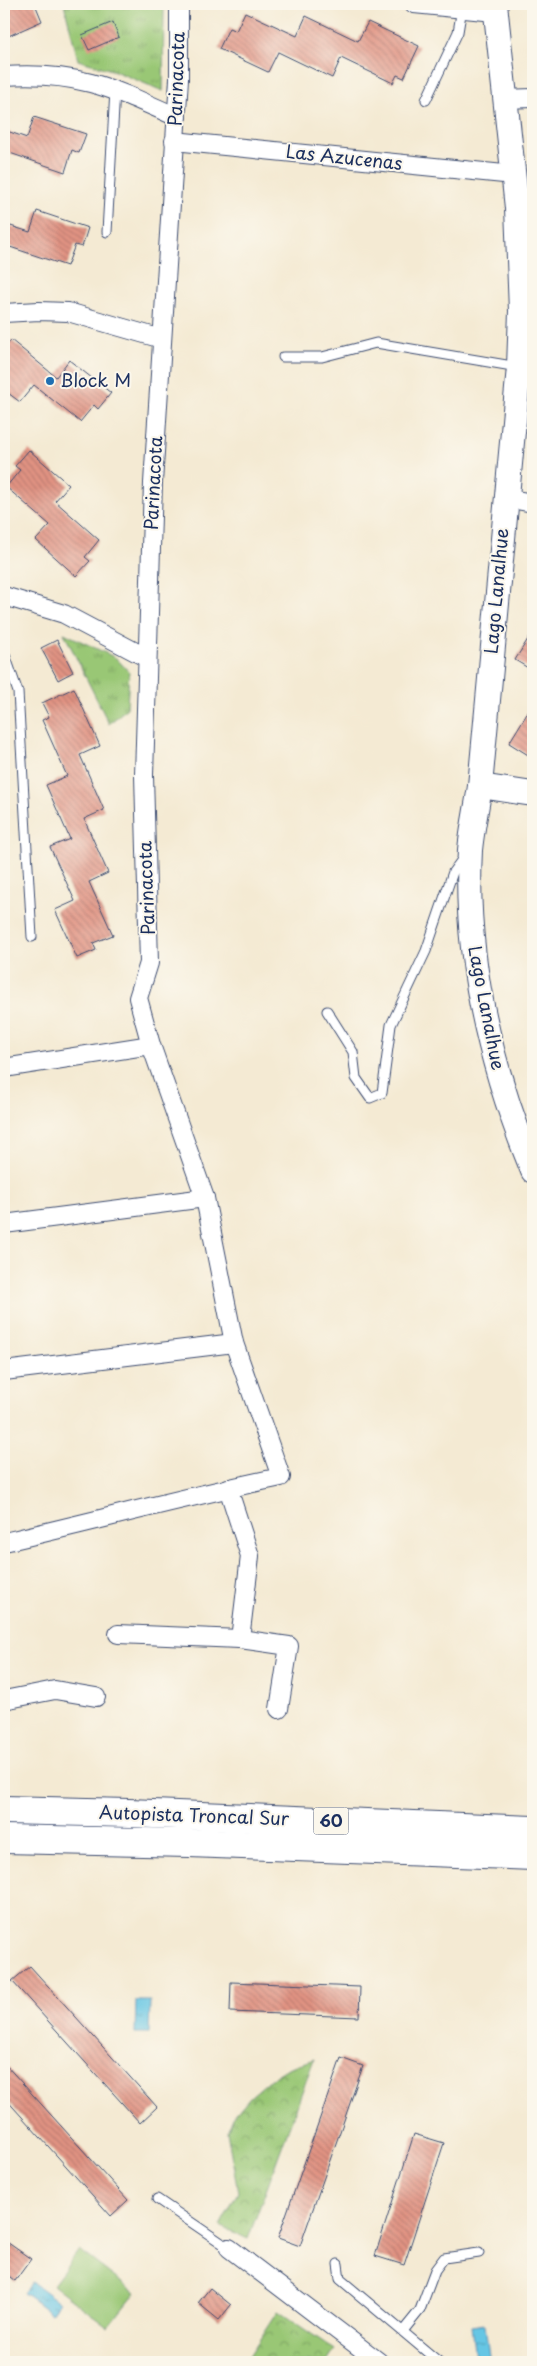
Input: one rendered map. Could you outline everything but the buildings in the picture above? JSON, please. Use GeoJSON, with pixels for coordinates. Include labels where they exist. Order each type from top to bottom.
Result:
{"type":"FeatureCollection","features":[{"type":"Feature","properties":{"kind":"highway","name":"Autopista Troncal Sur"},"geometry":{"type":"LineString","coordinates":[[4,1810],[129,1812],[533,1830]]}},
{"type":"Feature","properties":{"kind":"highway","name":"Autopista Troncal Sur"},"geometry":{"type":"LineString","coordinates":[[4,1840],[189,1844],[533,1856]]}},
{"type":"Feature","properties":{"kind":"highway"},"geometry":{"type":"LineString","coordinates":[[4,1853],[189,1844]]}},
{"type":"Feature","properties":{"kind":"main road","name":"Lago Lanalhue"},"geometry":{"type":"LineString","coordinates":[[495,8],[514,175],[525,208],[519,367],[505,498],[480,786],[470,848],[471,923],[482,1007],[498,1074],[533,1171]]}},
{"type":"Feature","properties":{"kind":"main road"},"geometry":{"type":"LineString","coordinates":[[480,786],[533,794]]}},
{"type":"Feature","properties":{"kind":"street","name":"Parinacota"},"geometry":{"type":"LineString","coordinates":[[180,4],[177,117],[153,484],[147,658],[144,775],[149,963],[138,998],[151,1045],[205,1198],[234,1343],[280,1477],[228,1488]]}},
{"type":"Feature","properties":{"kind":"street"},"geometry":{"type":"LineString","coordinates":[[414,4],[462,8],[495,8]]}},
{"type":"Feature","properties":{"kind":"street"},"geometry":{"type":"LineString","coordinates":[[4,76],[57,75],[84,80],[115,89],[177,117]]}},
{"type":"Feature","properties":{"kind":"street"},"geometry":{"type":"LineString","coordinates":[[504,100],[533,98]]}},
{"type":"Feature","properties":{"kind":"street","name":"Las Azucenas"},"geometry":{"type":"LineString","coordinates":[[174,142],[514,175]]}},
{"type":"Feature","properties":{"kind":"street"},"geometry":{"type":"LineString","coordinates":[[4,313],[68,312],[162,339]]}},
{"type":"Feature","properties":{"kind":"street"},"geometry":{"type":"LineString","coordinates":[[505,498],[533,503]]}},
{"type":"Feature","properties":{"kind":"street"},"geometry":{"type":"LineString","coordinates":[[4,596],[64,614],[147,658]]}},
{"type":"Feature","properties":{"kind":"street"},"geometry":{"type":"LineString","coordinates":[[4,1068],[151,1045]]}},
{"type":"Feature","properties":{"kind":"street"},"geometry":{"type":"LineString","coordinates":[[4,1224],[205,1198]]}},
{"type":"Feature","properties":{"kind":"street"},"geometry":{"type":"LineString","coordinates":[[4,1371],[234,1343]]}},
{"type":"Feature","properties":{"kind":"street"},"geometry":{"type":"LineString","coordinates":[[4,1542],[228,1488],[250,1556],[240,1640]]}},
{"type":"Feature","properties":{"kind":"street"},"geometry":{"type":"LineString","coordinates":[[118,1634],[240,1640],[289,1646],[279,1709]]}},
{"type":"Feature","properties":{"kind":"street"},"geometry":{"type":"LineString","coordinates":[[4,1700],[54,1690],[96,1697]]}},
{"type":"Feature","properties":{"kind":"street"},"geometry":{"type":"LineString","coordinates":[[229,2248],[379,2362]]}},
{"type":"Feature","properties":{"kind":"lane"},"geometry":{"type":"LineString","coordinates":[[426,100],[458,32],[462,8]]}},
{"type":"Feature","properties":{"kind":"lane"},"geometry":{"type":"LineString","coordinates":[[106,232],[115,89]]}},
{"type":"Feature","properties":{"kind":"lane"},"geometry":{"type":"LineString","coordinates":[[283,357],[322,357],[376,343],[519,367]]}},
{"type":"Feature","properties":{"kind":"lane"},"geometry":{"type":"LineString","coordinates":[[4,652],[18,692],[32,937]]}},
{"type":"Feature","properties":{"kind":"lane"},"geometry":{"type":"LineString","coordinates":[[327,1011],[353,1052],[356,1078],[370,1098],[382,1093],[391,1025],[426,951],[453,872],[470,848]]}},
{"type":"Feature","properties":{"kind":"lane"},"geometry":{"type":"LineString","coordinates":[[157,2199],[229,2248]]}},
{"type":"Feature","properties":{"kind":"lane"},"geometry":{"type":"LineString","coordinates":[[403,2331],[420,2310],[435,2270],[444,2258],[479,2253]]}},
{"type":"Feature","properties":{"kind":"lane"},"geometry":{"type":"LineString","coordinates":[[338,2264],[340,2280],[438,2362]]}},
{"type":"Feature","properties":{"kind":"green space"},"geometry":{"type":"Polygon","coordinates":[[[64,4],[164,4],[163,91],[112,70],[78,60],[64,4]]]}},
{"type":"Feature","properties":{"kind":"green space"},"geometry":{"type":"Polygon","coordinates":[[[64,633],[116,658],[129,672],[127,708],[109,724],[64,633]]]}},
{"type":"Feature","properties":{"kind":"green space"},"geometry":{"type":"Polygon","coordinates":[[[314,2059],[248,2239],[220,2226],[238,2192],[227,2132],[233,2117],[250,2097],[272,2078],[288,2068],[314,2059]]]}},
{"type":"Feature","properties":{"kind":"green space"},"geometry":{"type":"Polygon","coordinates":[[[79,2250],[135,2293],[108,2327],[53,2285],[79,2250]]]}},
{"type":"Feature","properties":{"kind":"green space"},"geometry":{"type":"Polygon","coordinates":[[[278,2311],[335,2350],[327,2362],[245,2362],[278,2311]]]}},
{"type":"Feature","properties":{"kind":"water"},"geometry":{"type":"Polygon","coordinates":[[[136,2001],[150,2001],[149,2033],[135,2033],[136,2001]]]}},
{"type":"Feature","properties":{"kind":"water"},"geometry":{"type":"Polygon","coordinates":[[[32,2282],[59,2302],[51,2313],[24,2293],[32,2282]]]}},
{"type":"Feature","properties":{"kind":"water"},"geometry":{"type":"Polygon","coordinates":[[[485,2324],[489,2356],[475,2358],[471,2326],[485,2324]]]}},
{"type":"Feature","properties":{"kind":"place","name":"Block M"},"geometry":{"type":"Point","coordinates":[50,381]}}]}
